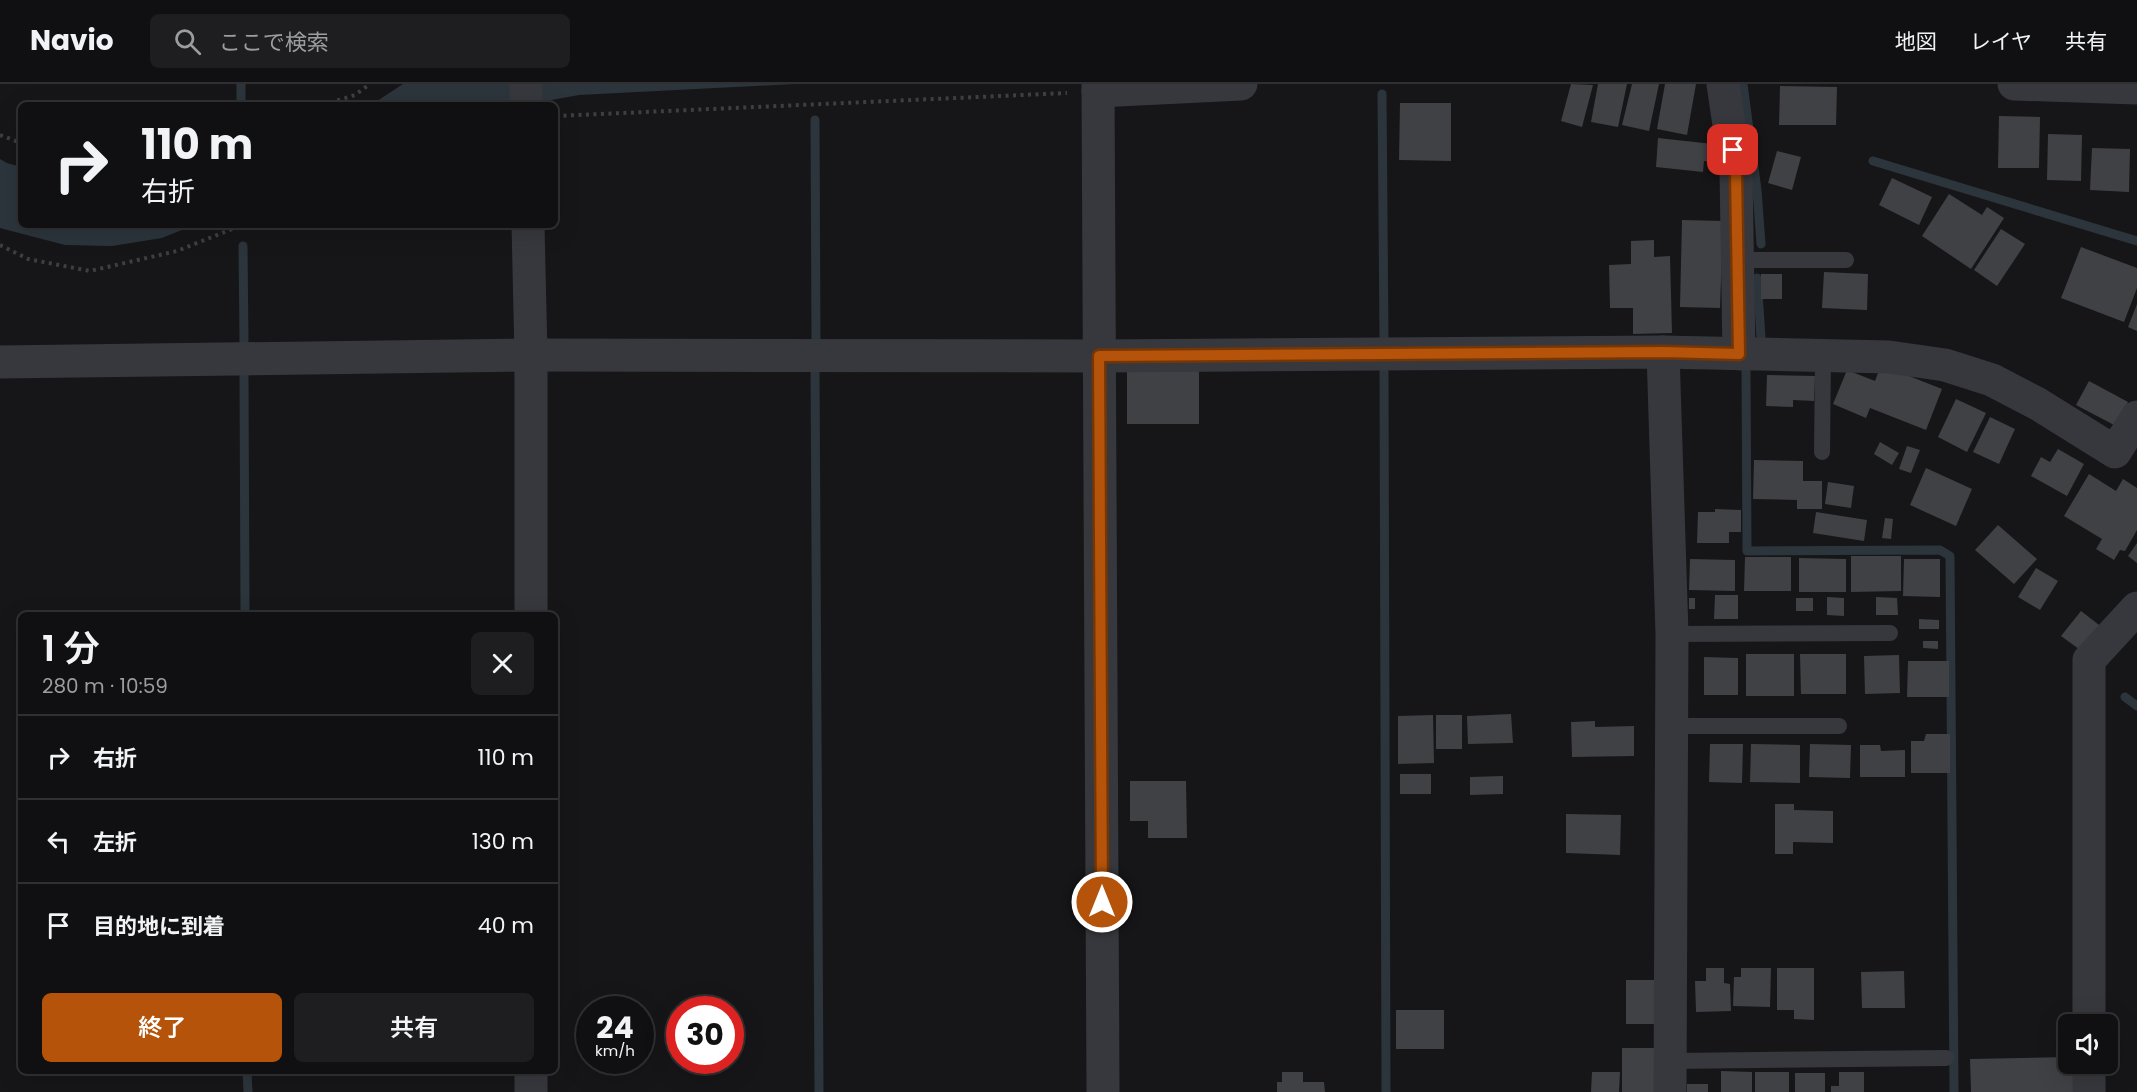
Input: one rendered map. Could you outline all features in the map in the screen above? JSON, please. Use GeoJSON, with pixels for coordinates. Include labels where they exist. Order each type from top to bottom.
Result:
{"type":"FeatureCollection","features":[{"type":"Feature","properties":{"kind":"street"},"geometry":{"type":"LineString","coordinates":[[526,84],[526,102]]}},
{"type":"Feature","properties":{"kind":"street"},"geometry":{"type":"LineString","coordinates":[[1103,1092],[1098,88],[1241,84]]}},
{"type":"Feature","properties":{"kind":"street"},"geometry":{"type":"LineString","coordinates":[[1723,84],[1736,172],[1739,354]]}},
{"type":"Feature","properties":{"kind":"street"},"geometry":{"type":"LineString","coordinates":[[2014,84],[2137,88]]}},
{"type":"Feature","properties":{"kind":"street"},"geometry":{"type":"LineString","coordinates":[[528,228],[531,355],[531,612]]}},
{"type":"Feature","properties":{"kind":"street"},"geometry":{"type":"LineString","coordinates":[[1663,352],[1672,634],[1670,1076]]}},
{"type":"Feature","properties":{"kind":"street"},"geometry":{"type":"LineString","coordinates":[[0,362],[531,355],[1099,356],[1663,352],[1888,357],[1945,365],[1992,380],[2038,404],[2115,452],[2137,417]]}},
{"type":"Feature","properties":{"kind":"street"},"geometry":{"type":"LineString","coordinates":[[2090,1014],[2090,660],[2137,608]]}},
{"type":"Feature","properties":{"kind":"street"},"geometry":{"type":"LineString","coordinates":[[531,1074],[531,1092]]}},
{"type":"Feature","properties":{"kind":"street"},"geometry":{"type":"LineString","coordinates":[[2090,1074],[2090,1092]]}},
{"type":"Feature","properties":{"kind":"lane"},"geometry":{"type":"LineString","coordinates":[[1737,260],[1846,260]]}},
{"type":"Feature","properties":{"kind":"lane"},"geometry":{"type":"LineString","coordinates":[[1822,452],[1823,356]]}},
{"type":"Feature","properties":{"kind":"lane"},"geometry":{"type":"LineString","coordinates":[[1672,634],[1890,633]]}},
{"type":"Feature","properties":{"kind":"lane"},"geometry":{"type":"LineString","coordinates":[[1671,726],[1839,726]]}},
{"type":"Feature","properties":{"kind":"lane"},"geometry":{"type":"LineString","coordinates":[[1670,1076],[1946,1058]]}},
{"type":"Feature","properties":{"kind":"path"},"geometry":{"type":"LineString","coordinates":[[333,102],[355,95],[370,84]]}},
{"type":"Feature","properties":{"kind":"path"},"geometry":{"type":"LineString","coordinates":[[558,116],[1098,88]]}},
{"type":"Feature","properties":{"kind":"path"},"geometry":{"type":"LineString","coordinates":[[0,135],[18,142]]}},
{"type":"Feature","properties":{"kind":"path"},"geometry":{"type":"LineString","coordinates":[[0,245],[28,259],[90,271],[177,251],[234,228]]}},
{"type":"Feature","properties":{"kind":"shaded area"},"geometry":{"type":"Polygon","coordinates":[[[403,84],[795,84],[579,95],[540,102],[376,102],[403,84]]]}},
{"type":"Feature","properties":{"kind":"shaded area"},"geometry":{"type":"Polygon","coordinates":[[[0,159],[18,166],[18,228],[187,228],[162,238],[112,246],[65,245],[0,228],[0,159]]]}},
{"type":"Feature","properties":{"kind":"building"},"geometry":{"type":"Polygon","coordinates":[[[1571,84],[1593,85],[1582,127],[1561,121],[1571,84]]]}},
{"type":"Feature","properties":{"kind":"building"},"geometry":{"type":"Polygon","coordinates":[[[1598,84],[1627,84],[1618,127],[1591,122],[1598,84]]]}},
{"type":"Feature","properties":{"kind":"building"},"geometry":{"type":"Polygon","coordinates":[[[1632,84],[1659,84],[1649,131],[1622,125],[1632,84]]]}},
{"type":"Feature","properties":{"kind":"building"},"geometry":{"type":"Polygon","coordinates":[[[1665,84],[1696,84],[1687,135],[1657,129],[1665,84]]]}},
{"type":"Feature","properties":{"kind":"building"},"geometry":{"type":"Polygon","coordinates":[[[1780,86],[1837,87],[1836,125],[1779,125],[1780,86]]]}},
{"type":"Feature","properties":{"kind":"building"},"geometry":{"type":"Polygon","coordinates":[[[1400,103],[1451,103],[1451,161],[1399,160],[1400,103]]]}},
{"type":"Feature","properties":{"kind":"building"},"geometry":{"type":"Polygon","coordinates":[[[1999,116],[2040,117],[2039,168],[1998,168],[1999,116]]]}},
{"type":"Feature","properties":{"kind":"building"},"geometry":{"type":"Polygon","coordinates":[[[2048,134],[2082,135],[2081,181],[2047,180],[2048,134]]]}},
{"type":"Feature","properties":{"kind":"building"},"geometry":{"type":"Polygon","coordinates":[[[1658,138],[1713,144],[1711,162],[1704,161],[1703,172],[1656,167],[1658,138]]]}},
{"type":"Feature","properties":{"kind":"building"},"geometry":{"type":"Polygon","coordinates":[[[2092,148],[2130,149],[2129,192],[2090,190],[2092,148]]]}},
{"type":"Feature","properties":{"kind":"building"},"geometry":{"type":"Polygon","coordinates":[[[1777,151],[1801,157],[1792,190],[1768,183],[1777,151]]]}},
{"type":"Feature","properties":{"kind":"building"},"geometry":{"type":"Polygon","coordinates":[[[1892,178],[1932,197],[1919,225],[1879,205],[1892,178]]]}},
{"type":"Feature","properties":{"kind":"building"},"geometry":{"type":"Polygon","coordinates":[[[1949,194],[1982,215],[1987,207],[2004,218],[1971,269],[1922,236],[1949,194]]]}},
{"type":"Feature","properties":{"kind":"building"},"geometry":{"type":"Polygon","coordinates":[[[1682,220],[1723,221],[1720,308],[1680,307],[1682,220]]]}},
{"type":"Feature","properties":{"kind":"building"},"geometry":{"type":"Polygon","coordinates":[[[2001,229],[2025,244],[1997,286],[1974,270],[2001,229]]]}},
{"type":"Feature","properties":{"kind":"building"},"geometry":{"type":"Polygon","coordinates":[[[1654,240],[1654,257],[1670,256],[1672,333],[1633,334],[1633,308],[1610,308],[1609,265],[1631,264],[1631,241],[1654,240]]]}},
{"type":"Feature","properties":{"kind":"building"},"geometry":{"type":"Polygon","coordinates":[[[2081,247],[2137,268],[2137,288],[2124,322],[2061,298],[2081,247]]]}},
{"type":"Feature","properties":{"kind":"building"},"geometry":{"type":"Polygon","coordinates":[[[1824,272],[1868,274],[1867,310],[1822,308],[1824,272]]]}},
{"type":"Feature","properties":{"kind":"building"},"geometry":{"type":"Polygon","coordinates":[[[1761,274],[1782,274],[1782,299],[1761,299],[1761,274]]]}},
{"type":"Feature","properties":{"kind":"building"},"geometry":{"type":"Polygon","coordinates":[[[2137,304],[2137,331],[2128,327],[2137,304]]]}},
{"type":"Feature","properties":{"kind":"building"},"geometry":{"type":"Polygon","coordinates":[[[1881,365],[1942,389],[1926,430],[1870,408],[1866,418],[1833,404],[1847,370],[1875,381],[1881,365]]]}},
{"type":"Feature","properties":{"kind":"building"},"geometry":{"type":"Polygon","coordinates":[[[1127,369],[1199,369],[1199,424],[1127,424],[1127,369]]]}},
{"type":"Feature","properties":{"kind":"building"},"geometry":{"type":"Polygon","coordinates":[[[1767,375],[1815,376],[1814,401],[1793,400],[1793,407],[1766,406],[1767,375]]]}},
{"type":"Feature","properties":{"kind":"building"},"geometry":{"type":"Polygon","coordinates":[[[2089,381],[2128,402],[2116,426],[2076,405],[2089,381]]]}},
{"type":"Feature","properties":{"kind":"building"},"geometry":{"type":"Polygon","coordinates":[[[1956,399],[1986,413],[1967,452],[1938,437],[1956,399]]]}},
{"type":"Feature","properties":{"kind":"building"},"geometry":{"type":"Polygon","coordinates":[[[1990,417],[2015,429],[1999,464],[1973,452],[1990,417]]]}},
{"type":"Feature","properties":{"kind":"building"},"geometry":{"type":"Polygon","coordinates":[[[1880,442],[1899,453],[1892,465],[1874,454],[1880,442]]]}},
{"type":"Feature","properties":{"kind":"building"},"geometry":{"type":"Polygon","coordinates":[[[1907,446],[1920,450],[1911,473],[1899,469],[1907,446]]]}},
{"type":"Feature","properties":{"kind":"building"},"geometry":{"type":"Polygon","coordinates":[[[2058,449],[2084,464],[2067,496],[2031,476],[2041,457],[2050,462],[2058,449]]]}},
{"type":"Feature","properties":{"kind":"building"},"geometry":{"type":"Polygon","coordinates":[[[1754,460],[1803,461],[1803,481],[1822,481],[1822,509],[1797,509],[1797,500],[1753,499],[1754,460]]]}},
{"type":"Feature","properties":{"kind":"building"},"geometry":{"type":"Polygon","coordinates":[[[1926,468],[1972,489],[1956,526],[1910,505],[1926,468]]]}},
{"type":"Feature","properties":{"kind":"building"},"geometry":{"type":"Polygon","coordinates":[[[2089,474],[2116,491],[2123,479],[2137,488],[2137,530],[2125,551],[2120,550],[2114,560],[2096,549],[2102,539],[2064,516],[2089,474]]]}},
{"type":"Feature","properties":{"kind":"building"},"geometry":{"type":"Polygon","coordinates":[[[1828,482],[1854,486],[1851,508],[1825,504],[1828,482]]]}},
{"type":"Feature","properties":{"kind":"building"},"geometry":{"type":"Polygon","coordinates":[[[1715,509],[1741,510],[1741,532],[1729,532],[1729,543],[1697,543],[1698,512],[1715,512],[1715,509]]]}},
{"type":"Feature","properties":{"kind":"building"},"geometry":{"type":"Polygon","coordinates":[[[1816,512],[1867,520],[1864,541],[1813,533],[1816,512]]]}},
{"type":"Feature","properties":{"kind":"building"},"geometry":{"type":"Polygon","coordinates":[[[1885,518],[1893,519],[1891,539],[1882,538],[1885,518]]]}},
{"type":"Feature","properties":{"kind":"building"},"geometry":{"type":"Polygon","coordinates":[[[1998,525],[2037,559],[2014,584],[1975,550],[1998,525]]]}},
{"type":"Feature","properties":{"kind":"building"},"geometry":{"type":"Polygon","coordinates":[[[2137,543],[2137,563],[2128,556],[2137,543]]]}},
{"type":"Feature","properties":{"kind":"building"},"geometry":{"type":"Polygon","coordinates":[[[1851,556],[1901,556],[1901,591],[1851,592],[1851,556]]]}},
{"type":"Feature","properties":{"kind":"building"},"geometry":{"type":"Polygon","coordinates":[[[1745,557],[1791,557],[1791,591],[1744,591],[1745,557]]]}},
{"type":"Feature","properties":{"kind":"building"},"geometry":{"type":"Polygon","coordinates":[[[1799,558],[1846,559],[1846,592],[1799,592],[1799,558]]]}},
{"type":"Feature","properties":{"kind":"building"},"geometry":{"type":"Polygon","coordinates":[[[1690,559],[1735,560],[1735,591],[1689,590],[1690,559]]]}},
{"type":"Feature","properties":{"kind":"building"},"geometry":{"type":"Polygon","coordinates":[[[1904,559],[1940,559],[1940,597],[1903,596],[1904,559]]]}},
{"type":"Feature","properties":{"kind":"building"},"geometry":{"type":"Polygon","coordinates":[[[2036,568],[2058,581],[2040,610],[2018,597],[2036,568]]]}},
{"type":"Feature","properties":{"kind":"building"},"geometry":{"type":"Polygon","coordinates":[[[1715,595],[1738,595],[1738,619],[1714,619],[1715,595]]]}},
{"type":"Feature","properties":{"kind":"building"},"geometry":{"type":"Polygon","coordinates":[[[1827,597],[1844,598],[1844,616],[1827,615],[1827,597]]]}},
{"type":"Feature","properties":{"kind":"building"},"geometry":{"type":"Polygon","coordinates":[[[1876,597],[1897,598],[1898,615],[1876,615],[1876,597]]]}},
{"type":"Feature","properties":{"kind":"building"},"geometry":{"type":"Polygon","coordinates":[[[1689,598],[1695,598],[1695,609],[1689,609],[1689,598]]]}},
{"type":"Feature","properties":{"kind":"building"},"geometry":{"type":"Polygon","coordinates":[[[1796,598],[1813,598],[1813,611],[1796,611],[1796,598]]]}},
{"type":"Feature","properties":{"kind":"building"},"geometry":{"type":"Polygon","coordinates":[[[2081,611],[2103,628],[2083,652],[2061,636],[2081,611]]]}},
{"type":"Feature","properties":{"kind":"building"},"geometry":{"type":"Polygon","coordinates":[[[1919,619],[1939,620],[1939,629],[1919,629],[1919,619]]]}},
{"type":"Feature","properties":{"kind":"building"},"geometry":{"type":"Polygon","coordinates":[[[1923,641],[1938,641],[1938,649],[1923,648],[1923,641]]]}},
{"type":"Feature","properties":{"kind":"building"},"geometry":{"type":"Polygon","coordinates":[[[1746,654],[1794,654],[1794,696],[1746,696],[1746,654]]]}},
{"type":"Feature","properties":{"kind":"building"},"geometry":{"type":"Polygon","coordinates":[[[1800,654],[1846,654],[1846,694],[1801,694],[1800,654]]]}},
{"type":"Feature","properties":{"kind":"building"},"geometry":{"type":"Polygon","coordinates":[[[1899,655],[1900,693],[1865,694],[1864,656],[1899,655]]]}},
{"type":"Feature","properties":{"kind":"building"},"geometry":{"type":"Polygon","coordinates":[[[1704,657],[1738,658],[1738,695],[1704,695],[1704,657]]]}},
{"type":"Feature","properties":{"kind":"building"},"geometry":{"type":"Polygon","coordinates":[[[1908,661],[1949,661],[1949,697],[1907,697],[1908,661]]]}},
{"type":"Feature","properties":{"kind":"building"},"geometry":{"type":"Polygon","coordinates":[[[1511,714],[1513,743],[1468,744],[1467,716],[1511,714]]]}},
{"type":"Feature","properties":{"kind":"building"},"geometry":{"type":"Polygon","coordinates":[[[1433,715],[1434,763],[1398,764],[1398,716],[1433,715]]]}},
{"type":"Feature","properties":{"kind":"building"},"geometry":{"type":"Polygon","coordinates":[[[1436,715],[1462,715],[1462,749],[1436,749],[1436,715]]]}},
{"type":"Feature","properties":{"kind":"building"},"geometry":{"type":"Polygon","coordinates":[[[1595,721],[1595,727],[1634,726],[1634,756],[1572,757],[1571,722],[1595,721]]]}},
{"type":"Feature","properties":{"kind":"building"},"geometry":{"type":"Polygon","coordinates":[[[1926,734],[1950,734],[1950,773],[1911,773],[1911,741],[1924,741],[1926,734]]]}},
{"type":"Feature","properties":{"kind":"building"},"geometry":{"type":"Polygon","coordinates":[[[1710,744],[1743,744],[1742,783],[1709,782],[1710,744]]]}},
{"type":"Feature","properties":{"kind":"building"},"geometry":{"type":"Polygon","coordinates":[[[1751,744],[1800,745],[1800,783],[1750,782],[1751,744]]]}},
{"type":"Feature","properties":{"kind":"building"},"geometry":{"type":"Polygon","coordinates":[[[1810,744],[1851,745],[1850,778],[1809,777],[1810,744]]]}},
{"type":"Feature","properties":{"kind":"building"},"geometry":{"type":"Polygon","coordinates":[[[1860,745],[1880,745],[1881,751],[1905,750],[1905,777],[1860,777],[1860,745]]]}},
{"type":"Feature","properties":{"kind":"building"},"geometry":{"type":"Polygon","coordinates":[[[1400,774],[1431,774],[1431,794],[1400,794],[1400,774]]]}},
{"type":"Feature","properties":{"kind":"building"},"geometry":{"type":"Polygon","coordinates":[[[1503,776],[1503,794],[1470,795],[1470,777],[1503,776]]]}},
{"type":"Feature","properties":{"kind":"building"},"geometry":{"type":"Polygon","coordinates":[[[1130,781],[1186,781],[1187,838],[1148,838],[1148,821],[1130,821],[1130,781]]]}},
{"type":"Feature","properties":{"kind":"building"},"geometry":{"type":"Polygon","coordinates":[[[1775,804],[1794,804],[1794,810],[1833,811],[1833,843],[1793,842],[1793,854],[1775,854],[1775,804]]]}},
{"type":"Feature","properties":{"kind":"building"},"geometry":{"type":"Polygon","coordinates":[[[1566,814],[1621,815],[1620,855],[1566,853],[1566,814]]]}},
{"type":"Feature","properties":{"kind":"building"},"geometry":{"type":"Polygon","coordinates":[[[1706,968],[1724,968],[1724,983],[1730,984],[1731,1011],[1696,1012],[1695,981],[1706,981],[1706,968]]]}},
{"type":"Feature","properties":{"kind":"building"},"geometry":{"type":"Polygon","coordinates":[[[1741,968],[1771,968],[1770,1007],[1733,1006],[1734,977],[1741,977],[1741,968]]]}},
{"type":"Feature","properties":{"kind":"building"},"geometry":{"type":"Polygon","coordinates":[[[1777,968],[1814,968],[1814,1020],[1794,1019],[1794,1010],[1777,1010],[1777,968]]]}},
{"type":"Feature","properties":{"kind":"building"},"geometry":{"type":"Polygon","coordinates":[[[1904,971],[1905,1008],[1862,1008],[1861,972],[1904,971]]]}},
{"type":"Feature","properties":{"kind":"building"},"geometry":{"type":"Polygon","coordinates":[[[1626,980],[1661,980],[1661,1024],[1626,1024],[1626,980]]]}},
{"type":"Feature","properties":{"kind":"building"},"geometry":{"type":"Polygon","coordinates":[[[1396,1010],[1444,1010],[1444,1049],[1396,1049],[1396,1010]]]}},
{"type":"Feature","properties":{"kind":"building"},"geometry":{"type":"Polygon","coordinates":[[[1622,1048],[1662,1048],[1661,1092],[1622,1092],[1622,1048]]]}},
{"type":"Feature","properties":{"kind":"building"},"geometry":{"type":"Polygon","coordinates":[[[2058,1057],[2058,1074],[2078,1074],[2079,1092],[1971,1092],[1970,1059],[2058,1057]]]}},
{"type":"Feature","properties":{"kind":"building"},"geometry":{"type":"Polygon","coordinates":[[[1721,1071],[1752,1072],[1752,1092],[1721,1092],[1721,1071]]]}},
{"type":"Feature","properties":{"kind":"building"},"geometry":{"type":"Polygon","coordinates":[[[1282,1072],[1303,1072],[1303,1082],[1324,1082],[1325,1092],[1277,1092],[1277,1082],[1282,1082],[1282,1072]]]}},
{"type":"Feature","properties":{"kind":"building"},"geometry":{"type":"Polygon","coordinates":[[[1592,1072],[1620,1072],[1619,1092],[1591,1092],[1592,1072]]]}},
{"type":"Feature","properties":{"kind":"building"},"geometry":{"type":"Polygon","coordinates":[[[1755,1072],[1789,1072],[1789,1092],[1755,1092],[1755,1072]]]}},
{"type":"Feature","properties":{"kind":"building"},"geometry":{"type":"Polygon","coordinates":[[[1839,1072],[1864,1072],[1864,1092],[1831,1092],[1831,1086],[1839,1086],[1839,1072]]]}},
{"type":"Feature","properties":{"kind":"building"},"geometry":{"type":"Polygon","coordinates":[[[1795,1073],[1825,1073],[1825,1092],[1795,1092],[1795,1073]]]}},
{"type":"Feature","properties":{"kind":"building"},"geometry":{"type":"Polygon","coordinates":[[[1687,1084],[1708,1084],[1708,1092],[1687,1092],[1687,1084]]]}},
{"type":"Feature","properties":{"kind":"waterway"},"geometry":{"type":"LineString","coordinates":[[241,84],[241,102]]}},
{"type":"Feature","properties":{"kind":"waterway"},"geometry":{"type":"LineString","coordinates":[[1743,84],[1757,190],[1761,244]]}},
{"type":"Feature","properties":{"kind":"waterway"},"geometry":{"type":"LineString","coordinates":[[1382,94],[1384,341]]}},
{"type":"Feature","properties":{"kind":"waterway"},"geometry":{"type":"LineString","coordinates":[[815,120],[816,343]]}},
{"type":"Feature","properties":{"kind":"waterway"},"geometry":{"type":"LineString","coordinates":[[1873,161],[2137,241]]}},
{"type":"Feature","properties":{"kind":"waterway"},"geometry":{"type":"LineString","coordinates":[[243,246],[244,342]]}},
{"type":"Feature","properties":{"kind":"waterway"},"geometry":{"type":"LineString","coordinates":[[1757,278],[1761,337]]}},
{"type":"Feature","properties":{"kind":"waterway"},"geometry":{"type":"LineString","coordinates":[[815,369],[819,1092]]}},
{"type":"Feature","properties":{"kind":"waterway"},"geometry":{"type":"LineString","coordinates":[[1746,369],[1747,551],[1940,550],[1950,556],[1954,1092]]}},
{"type":"Feature","properties":{"kind":"waterway"},"geometry":{"type":"LineString","coordinates":[[1384,370],[1386,1092]]}},
{"type":"Feature","properties":{"kind":"waterway"},"geometry":{"type":"LineString","coordinates":[[244,374],[245,612]]}},
{"type":"Feature","properties":{"kind":"waterway"},"geometry":{"type":"LineString","coordinates":[[2125,697],[2137,706]]}},
{"type":"Feature","properties":{"kind":"waterway"},"geometry":{"type":"LineString","coordinates":[[247,1074],[248,1092]]}},
{"type":"Feature","properties":{"kind":"route"},"geometry":{"type":"LineString","coordinates":[[1102,902],[1099,356],[1663,352],[1739,354],[1736,172],[1733,150]]}}]}
